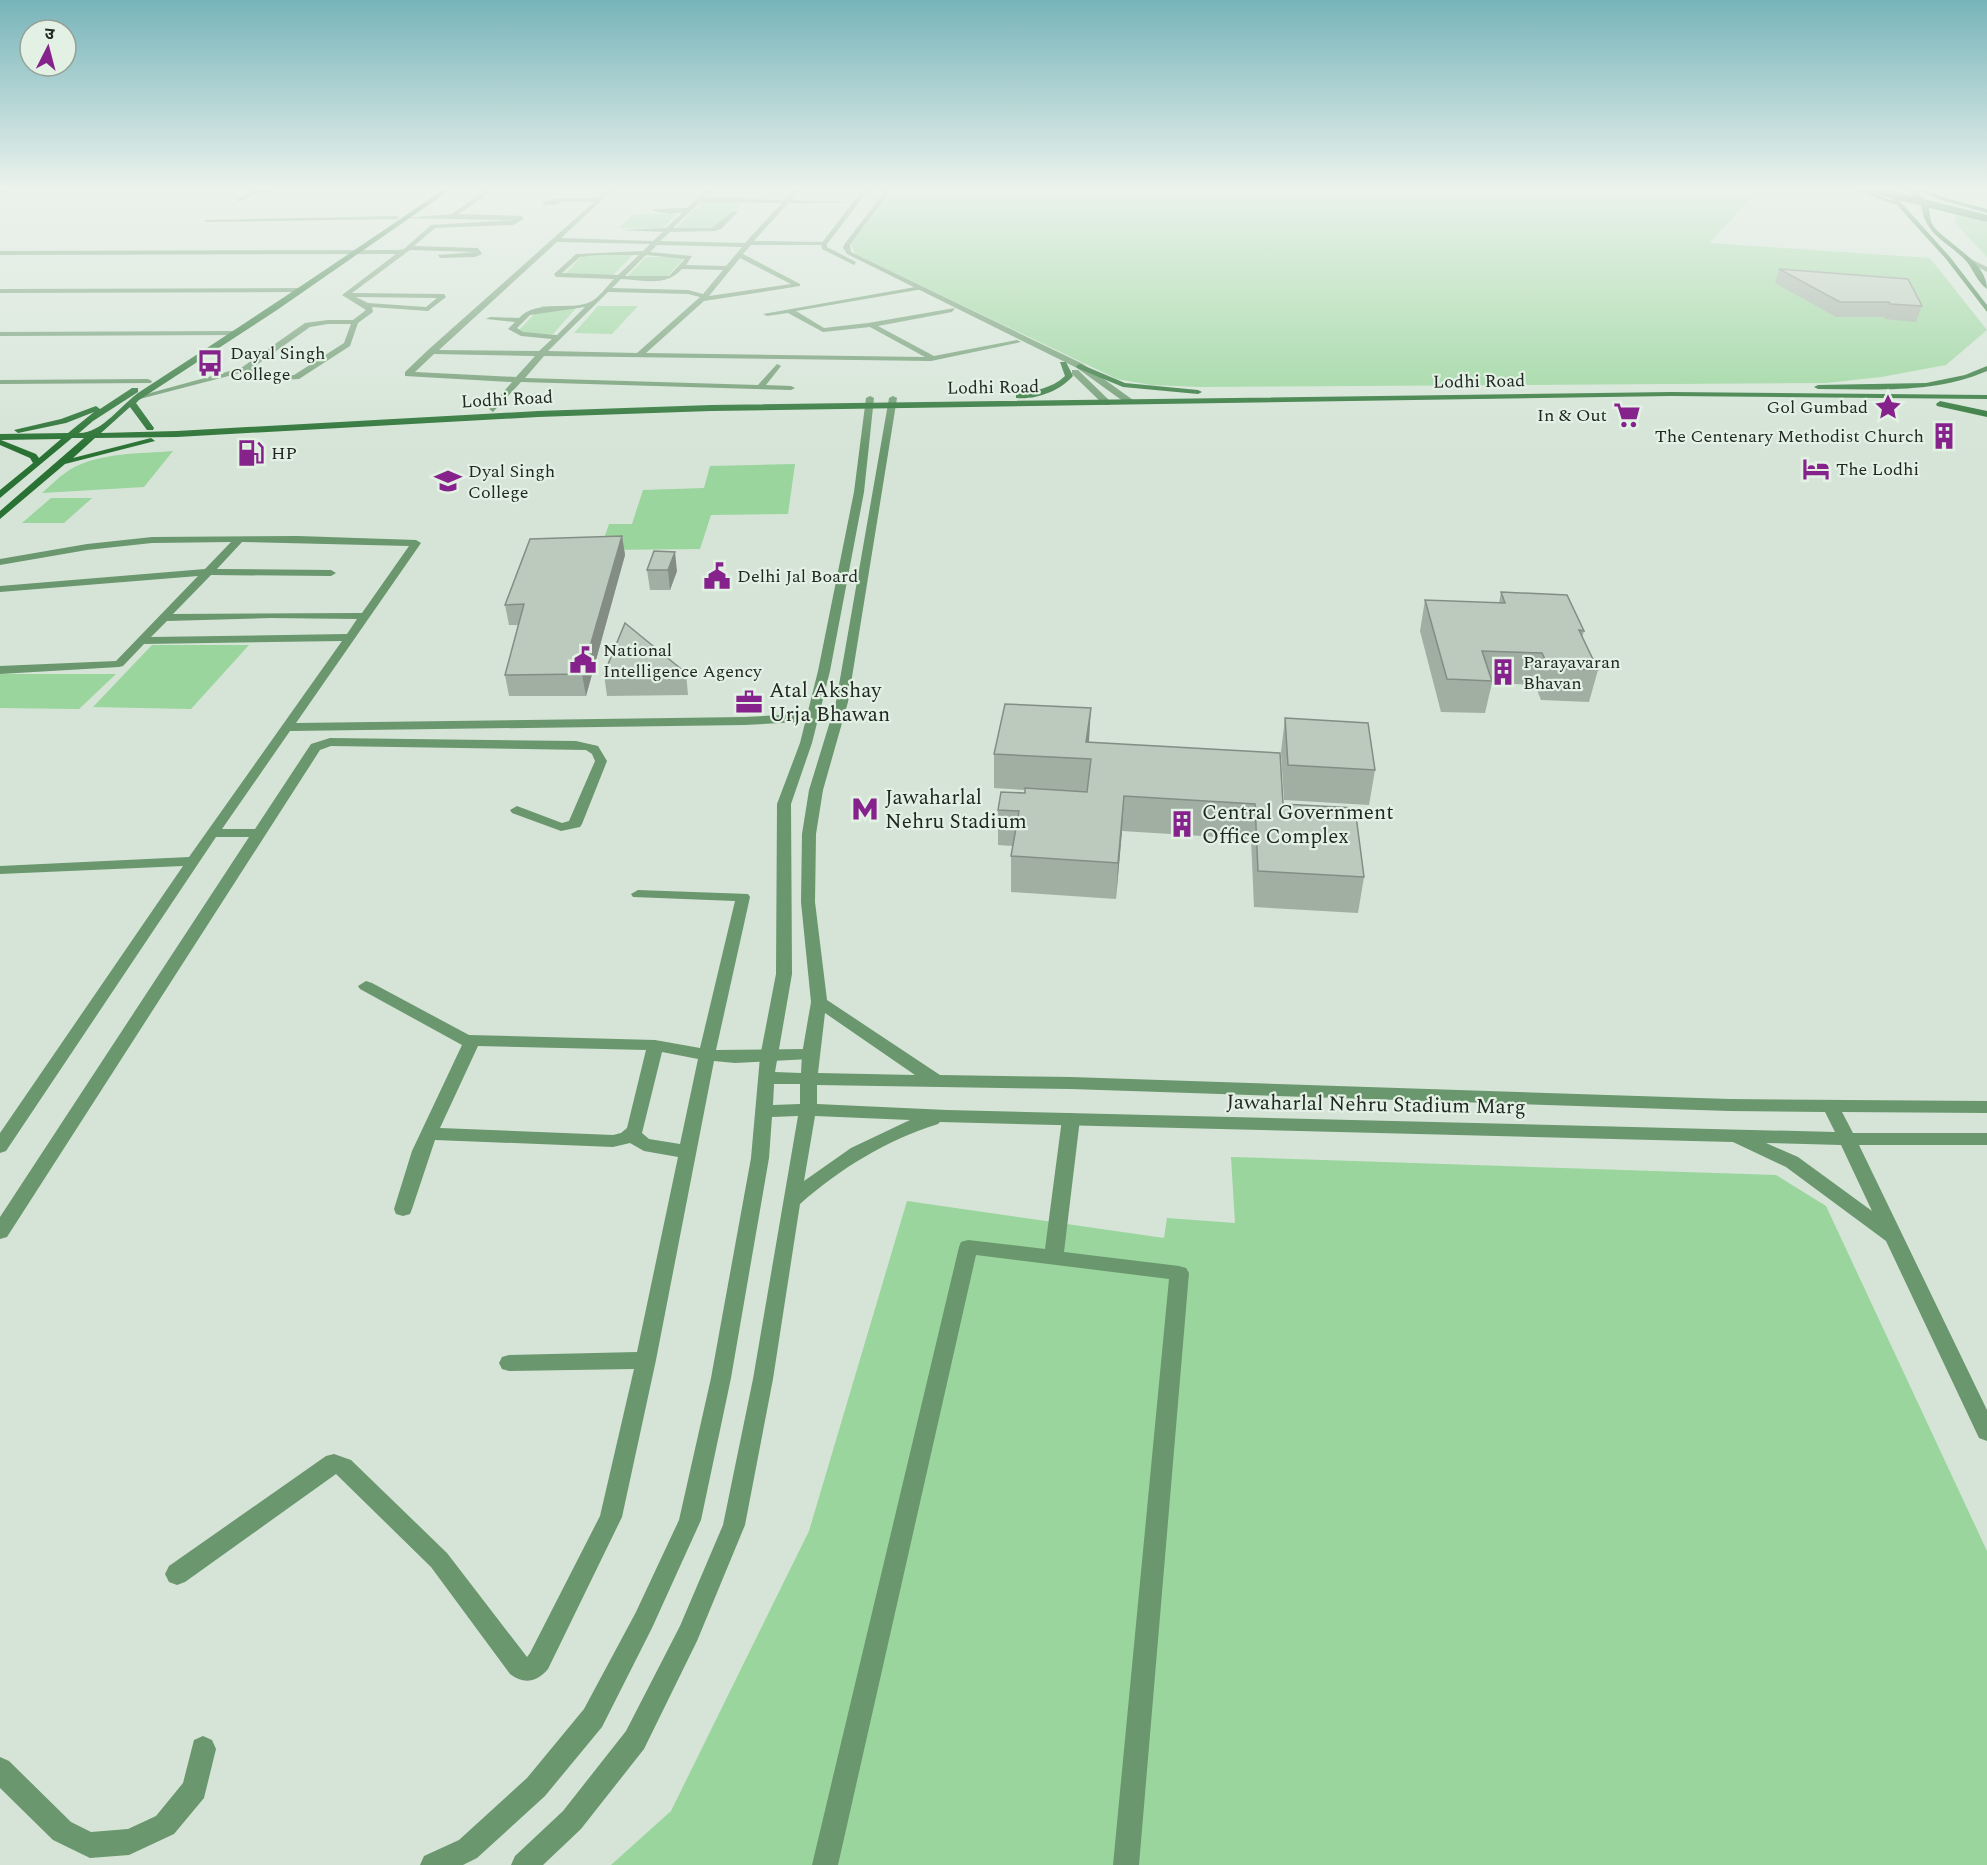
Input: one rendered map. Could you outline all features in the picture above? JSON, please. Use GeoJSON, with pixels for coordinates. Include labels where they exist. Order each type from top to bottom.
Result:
{"type":"FeatureCollection","features":[{"type":"Feature","properties":{"kind":"main road"},"geometry":{"type":"LineString","coordinates":[[0,495],[78,429],[116,402],[219,333],[313,275]]}},
{"type":"Feature","properties":{"kind":"main road"},"geometry":{"type":"LineString","coordinates":[[0,516],[134,400],[323,275]]}},
{"type":"Feature","properties":{"kind":"main road"},"geometry":{"type":"LineString","coordinates":[[1954,275],[1987,322]]}},
{"type":"Feature","properties":{"kind":"main road"},"geometry":{"type":"LineString","coordinates":[[1960,275],[1987,310]]}},
{"type":"Feature","properties":{"kind":"main road"},"geometry":{"type":"LineString","coordinates":[[1977,275],[1987,287]]}},
{"type":"Feature","properties":{"kind":"main road"},"geometry":{"type":"LineString","coordinates":[[1011,397],[1038,394],[1064,382],[1069,376],[1063,364]]}},
{"type":"Feature","properties":{"kind":"main road"},"geometry":{"type":"LineString","coordinates":[[1080,366],[1104,379],[1123,385],[1226,394]]}},
{"type":"Feature","properties":{"kind":"main road"},"geometry":{"type":"LineString","coordinates":[[1743,389],[1941,384],[1975,375],[1987,368]]}},
{"type":"Feature","properties":{"kind":"main road","name":"Lodhi Road"},"geometry":{"type":"LineString","coordinates":[[893,401],[1104,399],[1121,396],[1226,394],[1743,389],[1881,392],[1987,390]]}},
{"type":"Feature","properties":{"kind":"main road","name":"Lodhi Road"},"geometry":{"type":"LineString","coordinates":[[0,437],[177,434],[526,414],[1011,397],[1104,399],[1131,402],[1671,394],[1889,398],[1987,397]]}},
{"type":"Feature","properties":{"kind":"main road"},"geometry":{"type":"LineString","coordinates":[[1889,398],[1934,403],[1987,414]]}},
{"type":"Feature","properties":{"kind":"main road"},"geometry":{"type":"LineString","coordinates":[[134,400],[150,428]]}},
{"type":"Feature","properties":{"kind":"main road"},"geometry":{"type":"LineString","coordinates":[[0,430],[18,430],[63,421],[116,402]]}},
{"type":"Feature","properties":{"kind":"main road","name":"Lodhi Road"},"geometry":{"type":"LineString","coordinates":[[18,430],[150,428],[493,409],[870,402]]}},
{"type":"Feature","properties":{"kind":"main road"},"geometry":{"type":"LineString","coordinates":[[62,463],[177,434]]}},
{"type":"Feature","properties":{"kind":"main road"},"geometry":{"type":"LineString","coordinates":[[0,442],[33,456],[38,464]]}},
{"type":"Feature","properties":{"kind":"street"},"geometry":{"type":"LineString","coordinates":[[345,295],[372,275]]}},
{"type":"Feature","properties":{"kind":"street"},"geometry":{"type":"LineString","coordinates":[[516,275],[408,374],[519,380],[791,388]]}},
{"type":"Feature","properties":{"kind":"street"},"geometry":{"type":"LineString","coordinates":[[557,275],[619,278],[668,278],[672,275]]}},
{"type":"Feature","properties":{"kind":"street"},"geometry":{"type":"LineString","coordinates":[[493,409],[541,354],[622,275]]}},
{"type":"Feature","properties":{"kind":"street"},"geometry":{"type":"LineString","coordinates":[[639,356],[703,298],[723,275]]}},
{"type":"Feature","properties":{"kind":"street"},"geometry":{"type":"LineString","coordinates":[[606,291],[688,292],[703,298],[798,285],[778,275]]}},
{"type":"Feature","properties":{"kind":"street"},"geometry":{"type":"LineString","coordinates":[[879,275],[1070,367],[1104,399]]}},
{"type":"Feature","properties":{"kind":"street"},"geometry":{"type":"LineString","coordinates":[[894,275],[1080,366],[1131,402]]}},
{"type":"Feature","properties":{"kind":"street"},"geometry":{"type":"LineString","coordinates":[[767,314],[921,288]]}},
{"type":"Feature","properties":{"kind":"street"},"geometry":{"type":"LineString","coordinates":[[0,291],[301,290]]}},
{"type":"Feature","properties":{"kind":"street"},"geometry":{"type":"LineString","coordinates":[[345,295],[444,296],[429,309],[367,305],[345,295]]}},
{"type":"Feature","properties":{"kind":"street"},"geometry":{"type":"LineString","coordinates":[[558,337],[531,335],[514,332],[512,329],[527,313],[543,308],[592,304]]}},
{"type":"Feature","properties":{"kind":"street"},"geometry":{"type":"LineString","coordinates":[[244,370],[282,378],[296,377],[347,344],[355,322],[370,310],[367,305]]}},
{"type":"Feature","properties":{"kind":"street"},"geometry":{"type":"LineString","coordinates":[[789,310],[825,331],[952,310]]}},
{"type":"Feature","properties":{"kind":"street"},"geometry":{"type":"LineString","coordinates":[[490,319],[520,320]]}},
{"type":"Feature","properties":{"kind":"street"},"geometry":{"type":"LineString","coordinates":[[134,400],[244,370],[308,325],[355,322]]}},
{"type":"Feature","properties":{"kind":"street"},"geometry":{"type":"LineString","coordinates":[[869,325],[930,356],[931,359]]}},
{"type":"Feature","properties":{"kind":"street"},"geometry":{"type":"LineString","coordinates":[[0,334],[234,333]]}},
{"type":"Feature","properties":{"kind":"street"},"geometry":{"type":"LineString","coordinates":[[431,352],[931,359],[1017,342]]}},
{"type":"Feature","properties":{"kind":"street"},"geometry":{"type":"LineString","coordinates":[[760,387],[777,366]]}},
{"type":"Feature","properties":{"kind":"street"},"geometry":{"type":"LineString","coordinates":[[0,382],[148,381]]}},
{"type":"Feature","properties":{"kind":"street"},"geometry":{"type":"LineString","coordinates":[[524,1865],[572,1820],[635,1740],[689,1633],[734,1525],[763,1379],[808,1110],[810,1054],[819,1002],[808,902],[809,834],[816,790],[839,716],[893,401]]}},
{"type":"Feature","properties":{"kind":"street"},"geometry":{"type":"LineString","coordinates":[[433,1865],[468,1849],[536,1787],[593,1718],[644,1620],[690,1520],[721,1378],[760,1158],[768,1057],[784,974],[784,804],[813,718],[859,492],[870,402]]}},
{"type":"Feature","properties":{"kind":"street"},"geometry":{"type":"LineString","coordinates":[[0,670],[119,664],[240,539]]}},
{"type":"Feature","properties":{"kind":"street"},"geometry":{"type":"LineString","coordinates":[[0,562],[126,542],[240,539],[416,543],[212,833],[0,1146]]}},
{"type":"Feature","properties":{"kind":"street"},"geometry":{"type":"LineString","coordinates":[[0,589],[207,572],[331,573]]}},
{"type":"Feature","properties":{"kind":"street"},"geometry":{"type":"LineString","coordinates":[[162,618],[271,615],[366,616]]}},
{"type":"Feature","properties":{"kind":"street"},"geometry":{"type":"LineString","coordinates":[[140,641],[351,637]]}},
{"type":"Feature","properties":{"kind":"street"},"geometry":{"type":"LineString","coordinates":[[286,727],[839,716]]}},
{"type":"Feature","properties":{"kind":"street"},"geometry":{"type":"LineString","coordinates":[[0,1232],[315,747],[330,742],[571,744],[591,745],[599,753],[601,761],[575,824],[561,826],[517,810]]}},
{"type":"Feature","properties":{"kind":"street"},"geometry":{"type":"LineString","coordinates":[[212,833],[258,833]]}},
{"type":"Feature","properties":{"kind":"street"},"geometry":{"type":"LineString","coordinates":[[0,870],[194,861]]}},
{"type":"Feature","properties":{"kind":"street"},"geometry":{"type":"LineString","coordinates":[[177,1574],[334,1463],[343,1467],[439,1560],[519,1666],[524,1670],[532,1669],[539,1661],[611,1517],[646,1360],[707,1055],[743,897],[638,894]]}},
{"type":"Feature","properties":{"kind":"street"},"geometry":{"type":"LineString","coordinates":[[366,986],[465,1040],[655,1045],[707,1055],[768,1057],[810,1054]]}},
{"type":"Feature","properties":{"kind":"street"},"geometry":{"type":"LineString","coordinates":[[819,1002],[935,1080]]}},
{"type":"Feature","properties":{"kind":"street"},"geometry":{"type":"LineString","coordinates":[[403,1209],[421,1151],[472,1041]]}},
{"type":"Feature","properties":{"kind":"street"},"geometry":{"type":"LineString","coordinates":[[632,1135],[655,1045]]}},
{"type":"Feature","properties":{"kind":"street","name":"Jawaharlal Nehru Stadium Marg"},"geometry":{"type":"LineString","coordinates":[[766,1078],[935,1080],[1831,1106],[1987,1107]]}},
{"type":"Feature","properties":{"kind":"street"},"geometry":{"type":"LineString","coordinates":[[1831,1106],[1987,1432]]}},
{"type":"Feature","properties":{"kind":"street","name":"Jawaharlal Nehru Stadium Marg"},"geometry":{"type":"LineString","coordinates":[[765,1112],[808,1110],[947,1116],[1848,1139],[1987,1139]]}},
{"type":"Feature","properties":{"kind":"street"},"geometry":{"type":"LineString","coordinates":[[791,1202],[839,1162],[911,1126],[947,1116]]}},
{"type":"Feature","properties":{"kind":"street"},"geometry":{"type":"LineString","coordinates":[[1054,1257],[1071,1119]]}},
{"type":"Feature","properties":{"kind":"street"},"geometry":{"type":"LineString","coordinates":[[429,1134],[613,1141],[632,1135]]}},
{"type":"Feature","properties":{"kind":"street"},"geometry":{"type":"LineString","coordinates":[[632,1135],[644,1145],[689,1152]]}},
{"type":"Feature","properties":{"kind":"street"},"geometry":{"type":"LineString","coordinates":[[1733,1135],[1792,1162],[1895,1238]]}},
{"type":"Feature","properties":{"kind":"street"},"geometry":{"type":"LineString","coordinates":[[825,1865],[968,1247],[1179,1273],[1126,1865]]}},
{"type":"Feature","properties":{"kind":"street"},"geometry":{"type":"LineString","coordinates":[[509,1363],[646,1360]]}},
{"type":"Feature","properties":{"kind":"street"},"geometry":{"type":"LineString","coordinates":[[0,1770],[62,1832],[90,1845],[129,1842],[165,1825],[195,1789],[203,1749]]}},
{"type":"Feature","properties":{"kind":"green space"},"geometry":{"type":"Polygon","coordinates":[[[566,275],[613,275],[612,276],[566,275]]]}},
{"type":"Feature","properties":{"kind":"green space"},"geometry":{"type":"Polygon","coordinates":[[[629,275],[669,275],[667,277],[627,277],[629,275]]]}},
{"type":"Feature","properties":{"kind":"green space"},"geometry":{"type":"Polygon","coordinates":[[[899,275],[1943,275],[1987,330],[1946,365],[1881,377],[1826,383],[1201,387],[1151,385],[1117,379],[899,275]]]}},
{"type":"Feature","properties":{"kind":"green space"},"geometry":{"type":"Polygon","coordinates":[[[542,306],[578,306],[553,334],[516,333],[542,306]]]}},
{"type":"Feature","properties":{"kind":"green space"},"geometry":{"type":"Polygon","coordinates":[[[598,306],[638,306],[612,334],[574,333],[598,306]]]}},
{"type":"Feature","properties":{"kind":"green space"},"geometry":{"type":"Polygon","coordinates":[[[173,451],[144,487],[42,493],[71,469],[95,459],[173,451]]]}},
{"type":"Feature","properties":{"kind":"green space"},"geometry":{"type":"Polygon","coordinates":[[[795,464],[788,514],[711,515],[700,549],[600,550],[609,524],[632,524],[643,490],[704,488],[710,466],[795,464]]]}},
{"type":"Feature","properties":{"kind":"green space"},"geometry":{"type":"Polygon","coordinates":[[[51,498],[92,498],[64,523],[22,523],[51,498]]]}},
{"type":"Feature","properties":{"kind":"green space"},"geometry":{"type":"Polygon","coordinates":[[[152,645],[249,645],[191,709],[93,707],[152,645]]]}},
{"type":"Feature","properties":{"kind":"green space"},"geometry":{"type":"Polygon","coordinates":[[[0,674],[116,674],[79,709],[0,708],[0,674]]]}},
{"type":"Feature","properties":{"kind":"green space"},"geometry":{"type":"Polygon","coordinates":[[[1231,1157],[1776,1175],[1826,1206],[1987,1551],[1987,1865],[611,1865],[671,1811],[809,1531],[907,1201],[1164,1238],[1167,1218],[1235,1223],[1231,1157]]]}},
{"type":"Feature","properties":{"kind":"building"},"geometry":{"type":"Polygon","coordinates":[[[1790,275],[1857,275],[1908,279],[1922,306],[1890,304],[1889,302],[1840,302],[1790,275]]]}},
{"type":"Feature","properties":{"kind":"building"},"geometry":{"type":"Polygon","coordinates":[[[622,536],[582,674],[505,675],[524,604],[505,605],[530,539],[622,536]]]}},
{"type":"Feature","properties":{"kind":"building"},"geometry":{"type":"Polygon","coordinates":[[[654,551],[675,552],[668,570],[647,570],[654,551]]]}},
{"type":"Feature","properties":{"kind":"building"},"geometry":{"type":"Polygon","coordinates":[[[1501,592],[1567,595],[1584,631],[1579,630],[1598,670],[1549,668],[1542,653],[1482,651],[1492,681],[1447,679],[1425,600],[1505,603],[1501,592]]]}},
{"type":"Feature","properties":{"kind":"building"},"geometry":{"type":"Polygon","coordinates":[[[625,623],[686,673],[604,674],[625,623]]]}},
{"type":"Feature","properties":{"kind":"building"},"geometry":{"type":"Polygon","coordinates":[[[1005,704],[1091,708],[1086,742],[1280,753],[1283,804],[1355,808],[1364,877],[1258,871],[1255,804],[1124,796],[1118,863],[1011,856],[1019,811],[998,810],[1001,792],[1025,793],[1025,788],[1087,792],[1091,759],[994,754],[1005,704]]]}},
{"type":"Feature","properties":{"kind":"building"},"geometry":{"type":"Polygon","coordinates":[[[1285,718],[1368,723],[1375,770],[1288,765],[1285,718]]]}},
{"type":"Feature","properties":{"kind":"place","name":"Dayal Singh College"},"geometry":{"type":"Point","coordinates":[210,363]}},
{"type":"Feature","properties":{"kind":"place","name":"Gol Gumbad"},"geometry":{"type":"Point","coordinates":[1888,407]}},
{"type":"Feature","properties":{"kind":"place","name":"In & Out"},"geometry":{"type":"Point","coordinates":[1627,415]}},
{"type":"Feature","properties":{"kind":"place","name":"The Centenary Methodist Church"},"geometry":{"type":"Point","coordinates":[1944,436]}},
{"type":"Feature","properties":{"kind":"place","name":"HP"},"geometry":{"type":"Point","coordinates":[251,453]}},
{"type":"Feature","properties":{"kind":"place","name":"The Lodhi"},"geometry":{"type":"Point","coordinates":[1816,469]}},
{"type":"Feature","properties":{"kind":"place","name":"Dyal Singh College"},"geometry":{"type":"Point","coordinates":[448,481]}},
{"type":"Feature","properties":{"kind":"place","name":"Delhi Jal Board"},"geometry":{"type":"Point","coordinates":[717,576]}},
{"type":"Feature","properties":{"kind":"place","name":"National Intelligence Agency"},"geometry":{"type":"Point","coordinates":[583,660]}},
{"type":"Feature","properties":{"kind":"place","name":"Parayavaran Bhavan"},"geometry":{"type":"Point","coordinates":[1503,672]}},
{"type":"Feature","properties":{"kind":"place","name":"Atal Akshay Urja Bhawan"},"geometry":{"type":"Point","coordinates":[749,702]}},
{"type":"Feature","properties":{"kind":"place","name":"Jawaharlal Nehru Stadium"},"geometry":{"type":"Point","coordinates":[865,809]}},
{"type":"Feature","properties":{"kind":"place","name":"Central Government Office Complex"},"geometry":{"type":"Point","coordinates":[1182,824]}}]}
